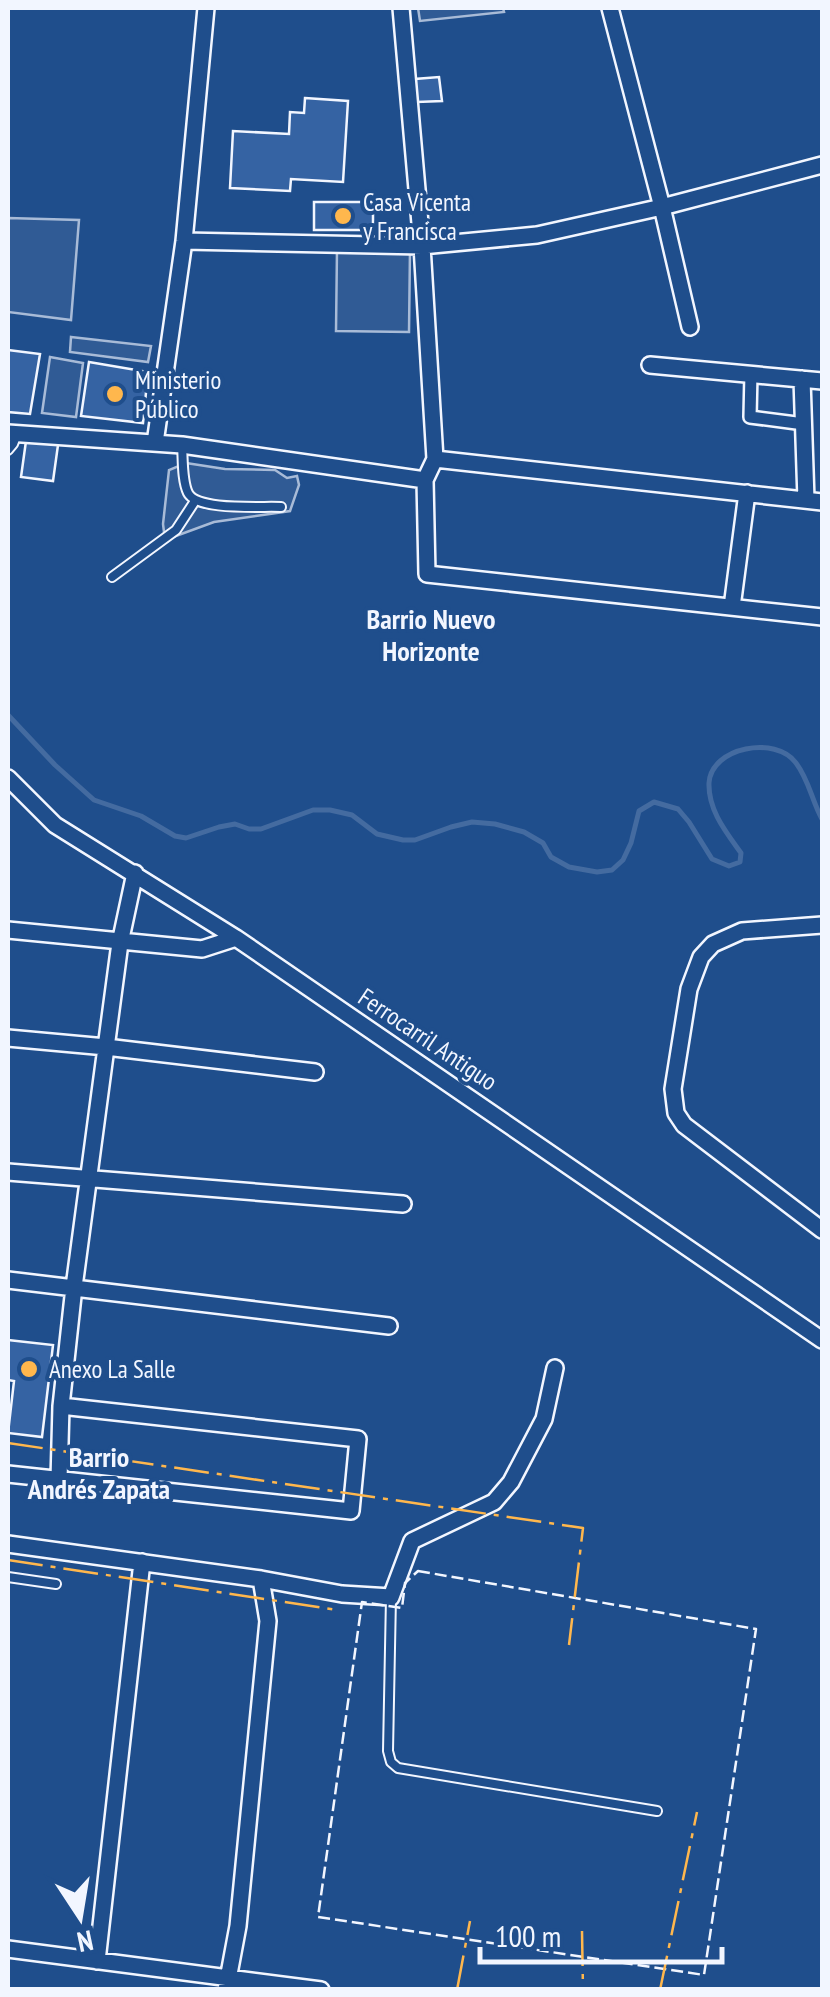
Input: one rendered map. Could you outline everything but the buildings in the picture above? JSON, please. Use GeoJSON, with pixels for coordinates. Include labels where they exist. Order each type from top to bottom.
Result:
{"type":"FeatureCollection","features":[{"type":"Feature","properties":{"kind":"street"},"geometry":{"type":"LineString","coordinates":[[155,442],[184,241],[206,8]]}},
{"type":"Feature","properties":{"kind":"street"},"geometry":{"type":"LineString","coordinates":[[401,8],[422,246],[435,459],[425,480],[428,574],[822,617]]}},
{"type":"Feature","properties":{"kind":"street"},"geometry":{"type":"LineString","coordinates":[[610,8],[690,327]]}},
{"type":"Feature","properties":{"kind":"street"},"geometry":{"type":"LineString","coordinates":[[184,241],[422,246],[537,235],[822,165]]}},
{"type":"Feature","properties":{"kind":"street"},"geometry":{"type":"LineString","coordinates":[[650,365],[822,381]]}},
{"type":"Feature","properties":{"kind":"street"},"geometry":{"type":"LineString","coordinates":[[751,374],[750,417],[804,424]]}},
{"type":"Feature","properties":{"kind":"street"},"geometry":{"type":"LineString","coordinates":[[435,459],[814,501],[802,378]]}},
{"type":"Feature","properties":{"kind":"street"},"geometry":{"type":"LineString","coordinates":[[12,433],[182,445],[425,480]]}},
{"type":"Feature","properties":{"kind":"street"},"geometry":{"type":"LineString","coordinates":[[732,607],[747,492]]}},
{"type":"Feature","properties":{"kind":"street","name":"Ferrocarril Antiguo"},"geometry":{"type":"LineString","coordinates":[[8,778],[55,825],[236,938],[822,1340]]}},
{"type":"Feature","properties":{"kind":"street"},"geometry":{"type":"LineString","coordinates":[[59,1480],[60,1406],[74,1287],[120,943],[134,873]]}},
{"type":"Feature","properties":{"kind":"street"},"geometry":{"type":"LineString","coordinates":[[822,925],[742,931],[712,944],[701,958],[688,989],[673,1089],[676,1112],[684,1126],[822,1230]]}},
{"type":"Feature","properties":{"kind":"street"},"geometry":{"type":"LineString","coordinates":[[8,930],[202,949],[236,938]]}},
{"type":"Feature","properties":{"kind":"street"},"geometry":{"type":"LineString","coordinates":[[8,1038],[315,1072]]}},
{"type":"Feature","properties":{"kind":"street"},"geometry":{"type":"LineString","coordinates":[[8,1172],[403,1204]]}},
{"type":"Feature","properties":{"kind":"street"},"geometry":{"type":"LineString","coordinates":[[8,1280],[388,1326]]}},
{"type":"Feature","properties":{"kind":"street"},"geometry":{"type":"LineString","coordinates":[[8,1544],[342,1594],[391,1597],[412,1540],[494,1502],[511,1482],[544,1420],[554,1368]]}},
{"type":"Feature","properties":{"kind":"street"},"geometry":{"type":"LineString","coordinates":[[8,1474],[351,1511],[358,1439],[60,1406]]}},
{"type":"Feature","properties":{"kind":"street"},"geometry":{"type":"LineString","coordinates":[[98,1961],[142,1562]]}},
{"type":"Feature","properties":{"kind":"street"},"geometry":{"type":"LineString","coordinates":[[227,1984],[238,1926],[268,1622],[261,1579]]}},
{"type":"Feature","properties":{"kind":"street"},"geometry":{"type":"LineString","coordinates":[[8,1949],[227,1984],[321,1990]]}},
{"type":"Feature","properties":{"kind":"lane"},"geometry":{"type":"LineString","coordinates":[[8,450],[12,433]]}},
{"type":"Feature","properties":{"kind":"lane"},"geometry":{"type":"LineString","coordinates":[[182,445],[186,491],[194,501],[281,507]]}},
{"type":"Feature","properties":{"kind":"lane"},"geometry":{"type":"LineString","coordinates":[[112,577],[176,530],[194,501]]}},
{"type":"Feature","properties":{"kind":"lane"},"geometry":{"type":"LineString","coordinates":[[8,1577],[56,1584]]}},
{"type":"Feature","properties":{"kind":"lane"},"geometry":{"type":"LineString","coordinates":[[391,1597],[390,1762],[398,1768],[657,1811]]}},
{"type":"Feature","properties":{"kind":"shaded area"},"geometry":{"type":"Polygon","coordinates":[[[418,8],[503,8],[504,12],[420,21],[418,8]]]}},
{"type":"Feature","properties":{"kind":"shaded area"},"geometry":{"type":"Polygon","coordinates":[[[8,218],[79,220],[71,320],[8,312],[8,218]]]}},
{"type":"Feature","properties":{"kind":"shaded area"},"geometry":{"type":"Polygon","coordinates":[[[337,249],[410,249],[409,332],[336,331],[337,249]]]}},
{"type":"Feature","properties":{"kind":"shaded area"},"geometry":{"type":"Polygon","coordinates":[[[71,337],[151,346],[148,362],[70,352],[71,337]]]}},
{"type":"Feature","properties":{"kind":"shaded area"},"geometry":{"type":"Polygon","coordinates":[[[50,357],[83,363],[76,417],[42,413],[50,357]]]}},
{"type":"Feature","properties":{"kind":"shaded area"},"geometry":{"type":"Polygon","coordinates":[[[186,463],[275,470],[287,478],[297,476],[299,485],[290,511],[214,522],[165,540],[169,470],[186,463]]]}},
{"type":"Feature","properties":{"kind":"waterway"},"geometry":{"type":"LineString","coordinates":[[8,715],[94,800],[141,816],[175,836],[186,838],[235,824],[261,829],[313,810],[330,810],[352,815],[377,834],[403,840],[415,840],[472,822],[495,824],[524,832],[543,843],[551,857],[569,867],[597,872],[612,870],[623,860],[639,811],[654,802],[678,809],[712,859],[729,866],[740,862],[741,853],[715,811],[709,793],[712,771],[732,753],[760,748],[787,754],[796,763],[822,819]]}},
{"type":"Feature","properties":{"kind":"fence"},"geometry":{"type":"LineString","coordinates":[[418,1571],[756,1629],[704,1975],[318,1917],[362,1602],[402,1608],[405,1583],[418,1571]]}},
{"type":"Feature","properties":{"kind":"power"},"geometry":{"type":"LineString","coordinates":[[8,1443],[583,1528],[569,1645]]}},
{"type":"Feature","properties":{"kind":"power"},"geometry":{"type":"LineString","coordinates":[[8,1560],[337,1610]]}},
{"type":"Feature","properties":{"kind":"power"},"geometry":{"type":"LineString","coordinates":[[660,1990],[697,1812]]}},
{"type":"Feature","properties":{"kind":"power"},"geometry":{"type":"LineString","coordinates":[[457,1990],[470,1921]]}},
{"type":"Feature","properties":{"kind":"power"},"geometry":{"type":"LineString","coordinates":[[582,1931],[583,1990]]}},
{"type":"Feature","properties":{"kind":"place","name":"Casa Vicenta y Francisca"},"geometry":{"type":"Point","coordinates":[343,216]}},
{"type":"Feature","properties":{"kind":"place","name":"Ministerio Público"},"geometry":{"type":"Point","coordinates":[115,394]}},
{"type":"Feature","properties":{"kind":"place","name":"Anexo La Salle"},"geometry":{"type":"Point","coordinates":[29,1369]}},
{"type":"Feature","properties":{"kind":"district","name":"Barrio Nuevo Horizonte"},"geometry":{"type":"Point","coordinates":[431,634]}},
{"type":"Feature","properties":{"kind":"district","name":"Barrio Andrés Zapata"},"geometry":{"type":"Point","coordinates":[99,1472]}}]}
